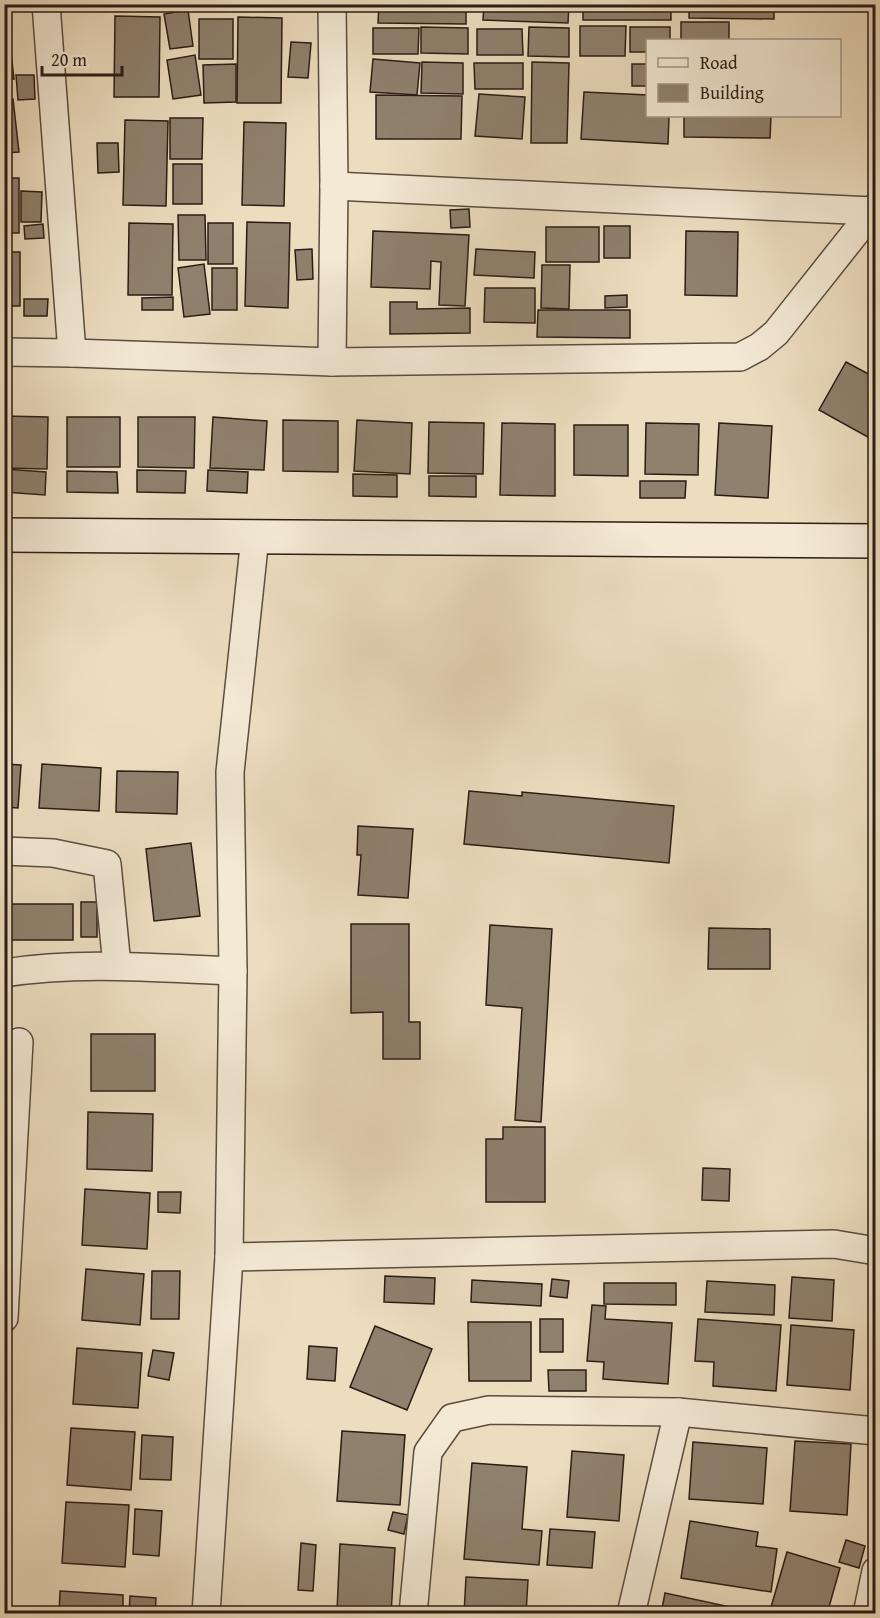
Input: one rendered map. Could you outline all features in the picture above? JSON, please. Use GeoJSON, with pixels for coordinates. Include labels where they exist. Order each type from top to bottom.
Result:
{"type":"FeatureCollection","features":[{"type":"Feature","properties":{"kind":"street"},"geometry":{"type":"LineString","coordinates":[[46,4],[72,352]]}},
{"type":"Feature","properties":{"kind":"street"},"geometry":{"type":"LineString","coordinates":[[332,4],[334,186],[332,362]]}},
{"type":"Feature","properties":{"kind":"street"},"geometry":{"type":"LineString","coordinates":[[334,186],[874,209]]}},
{"type":"Feature","properties":{"kind":"street"},"geometry":{"type":"LineString","coordinates":[[4,352],[72,352],[332,362],[740,357],[759,347],[776,333],[874,209]]}},
{"type":"Feature","properties":{"kind":"street"},"geometry":{"type":"LineString","coordinates":[[4,535],[876,541]]}},
{"type":"Feature","properties":{"kind":"street"},"geometry":{"type":"LineString","coordinates":[[206,1614],[229,1257],[233,971],[230,772],[255,537]]}},
{"type":"Feature","properties":{"kind":"street"},"geometry":{"type":"LineString","coordinates":[[4,851],[53,853],[107,864],[117,966]]}},
{"type":"Feature","properties":{"kind":"street"},"geometry":{"type":"LineString","coordinates":[[4,973],[31,969],[117,966],[233,971]]}},
{"type":"Feature","properties":{"kind":"street"},"geometry":{"type":"LineString","coordinates":[[4,1318],[19,1042]]}},
{"type":"Feature","properties":{"kind":"street"},"geometry":{"type":"LineString","coordinates":[[229,1257],[834,1244],[876,1251]]}},
{"type":"Feature","properties":{"kind":"street"},"geometry":{"type":"LineString","coordinates":[[413,1614],[428,1452],[452,1418],[489,1410],[678,1412],[876,1431]]}},
{"type":"Feature","properties":{"kind":"street"},"geometry":{"type":"LineString","coordinates":[[631,1614],[678,1412]]}},
{"type":"Feature","properties":{"kind":"street"},"geometry":{"type":"LineString","coordinates":[[867,1614],[876,1571]]}},
{"type":"Feature","properties":{"kind":"building"},"geometry":{"type":"Polygon","coordinates":[[[379,4],[466,4],[466,24],[378,23],[379,4]]]}},
{"type":"Feature","properties":{"kind":"building"},"geometry":{"type":"Polygon","coordinates":[[[484,4],[569,4],[568,23],[483,20],[484,4]]]}},
{"type":"Feature","properties":{"kind":"building"},"geometry":{"type":"Polygon","coordinates":[[[583,4],[671,4],[671,20],[583,20],[583,4]]]}},
{"type":"Feature","properties":{"kind":"building"},"geometry":{"type":"Polygon","coordinates":[[[689,4],[774,4],[774,19],[689,18],[689,4]]]}},
{"type":"Feature","properties":{"kind":"building"},"geometry":{"type":"Polygon","coordinates":[[[188,10],[193,46],[170,49],[164,14],[188,10]]]}},
{"type":"Feature","properties":{"kind":"building"},"geometry":{"type":"Polygon","coordinates":[[[115,16],[160,17],[159,97],[114,97],[115,16]]]}},
{"type":"Feature","properties":{"kind":"building"},"geometry":{"type":"Polygon","coordinates":[[[238,17],[282,18],[281,103],[237,103],[238,17]]]}},
{"type":"Feature","properties":{"kind":"building"},"geometry":{"type":"Polygon","coordinates":[[[199,19],[233,19],[233,59],[199,59],[199,19]]]}},
{"type":"Feature","properties":{"kind":"building"},"geometry":{"type":"Polygon","coordinates":[[[681,22],[729,22],[729,39],[681,39],[681,22]]]}},
{"type":"Feature","properties":{"kind":"building"},"geometry":{"type":"Polygon","coordinates":[[[580,26],[626,26],[625,56],[580,56],[580,26]]]}},
{"type":"Feature","properties":{"kind":"building"},"geometry":{"type":"Polygon","coordinates":[[[4,27],[8,27],[14,79],[4,80],[4,27]]]}},
{"type":"Feature","properties":{"kind":"building"},"geometry":{"type":"Polygon","coordinates":[[[421,27],[468,28],[468,54],[421,53],[421,27]]]}},
{"type":"Feature","properties":{"kind":"building"},"geometry":{"type":"Polygon","coordinates":[[[529,27],[569,28],[569,57],[528,56],[529,27]]]}},
{"type":"Feature","properties":{"kind":"building"},"geometry":{"type":"Polygon","coordinates":[[[630,27],[670,27],[670,39],[646,39],[646,52],[630,52],[630,27]]]}},
{"type":"Feature","properties":{"kind":"building"},"geometry":{"type":"Polygon","coordinates":[[[373,28],[419,28],[418,54],[373,54],[373,28]]]}},
{"type":"Feature","properties":{"kind":"building"},"geometry":{"type":"Polygon","coordinates":[[[477,29],[522,29],[523,55],[477,55],[477,29]]]}},
{"type":"Feature","properties":{"kind":"building"},"geometry":{"type":"Polygon","coordinates":[[[291,42],[311,43],[308,78],[288,77],[291,42]]]}},
{"type":"Feature","properties":{"kind":"building"},"geometry":{"type":"Polygon","coordinates":[[[195,55],[201,95],[173,99],[167,60],[195,55]]]}},
{"type":"Feature","properties":{"kind":"building"},"geometry":{"type":"Polygon","coordinates":[[[373,59],[420,63],[417,95],[370,92],[373,59]]]}},
{"type":"Feature","properties":{"kind":"building"},"geometry":{"type":"Polygon","coordinates":[[[422,62],[463,63],[463,94],[421,93],[422,62]]]}},
{"type":"Feature","properties":{"kind":"building"},"geometry":{"type":"Polygon","coordinates":[[[532,62],[569,63],[567,143],[531,143],[532,62]]]}},
{"type":"Feature","properties":{"kind":"building"},"geometry":{"type":"Polygon","coordinates":[[[474,63],[523,63],[523,89],[475,89],[474,63]]]}},
{"type":"Feature","properties":{"kind":"building"},"geometry":{"type":"Polygon","coordinates":[[[236,64],[236,102],[204,103],[203,65],[236,64]]]}},
{"type":"Feature","properties":{"kind":"building"},"geometry":{"type":"Polygon","coordinates":[[[632,64],[646,64],[646,86],[632,86],[632,64]]]}},
{"type":"Feature","properties":{"kind":"building"},"geometry":{"type":"Polygon","coordinates":[[[16,75],[34,75],[35,99],[18,100],[16,75]]]}},
{"type":"Feature","properties":{"kind":"building"},"geometry":{"type":"Polygon","coordinates":[[[584,92],[646,95],[646,117],[669,117],[668,144],[581,139],[584,92]]]}},
{"type":"Feature","properties":{"kind":"building"},"geometry":{"type":"Polygon","coordinates":[[[479,94],[525,97],[522,139],[475,136],[479,94]]]}},
{"type":"Feature","properties":{"kind":"building"},"geometry":{"type":"Polygon","coordinates":[[[376,95],[462,96],[461,139],[376,139],[376,95]]]}},
{"type":"Feature","properties":{"kind":"building"},"geometry":{"type":"Polygon","coordinates":[[[4,99],[13,99],[19,152],[4,153],[4,99]]]}},
{"type":"Feature","properties":{"kind":"building"},"geometry":{"type":"Polygon","coordinates":[[[684,117],[771,117],[770,138],[684,137],[684,117]]]}},
{"type":"Feature","properties":{"kind":"building"},"geometry":{"type":"Polygon","coordinates":[[[170,118],[203,118],[202,159],[170,159],[170,118]]]}},
{"type":"Feature","properties":{"kind":"building"},"geometry":{"type":"Polygon","coordinates":[[[125,120],[168,121],[166,206],[123,205],[125,120]]]}},
{"type":"Feature","properties":{"kind":"building"},"geometry":{"type":"Polygon","coordinates":[[[244,122],[286,123],[284,206],[242,205],[244,122]]]}},
{"type":"Feature","properties":{"kind":"building"},"geometry":{"type":"Polygon","coordinates":[[[97,143],[118,143],[119,172],[98,173],[97,143]]]}},
{"type":"Feature","properties":{"kind":"building"},"geometry":{"type":"Polygon","coordinates":[[[173,164],[202,164],[202,204],[173,204],[173,164]]]}},
{"type":"Feature","properties":{"kind":"building"},"geometry":{"type":"Polygon","coordinates":[[[4,178],[19,178],[19,233],[4,233],[4,178]]]}},
{"type":"Feature","properties":{"kind":"building"},"geometry":{"type":"Polygon","coordinates":[[[21,191],[42,192],[41,222],[21,222],[21,191]]]}},
{"type":"Feature","properties":{"kind":"building"},"geometry":{"type":"Polygon","coordinates":[[[469,209],[470,227],[451,228],[450,210],[469,209]]]}},
{"type":"Feature","properties":{"kind":"building"},"geometry":{"type":"Polygon","coordinates":[[[178,215],[205,215],[206,260],[179,260],[178,215]]]}},
{"type":"Feature","properties":{"kind":"building"},"geometry":{"type":"Polygon","coordinates":[[[247,222],[290,223],[288,308],[245,306],[247,222]]]}},
{"type":"Feature","properties":{"kind":"building"},"geometry":{"type":"Polygon","coordinates":[[[129,223],[173,224],[172,295],[128,295],[129,223]]]}},
{"type":"Feature","properties":{"kind":"building"},"geometry":{"type":"Polygon","coordinates":[[[208,223],[233,223],[233,264],[208,264],[208,223]]]}},
{"type":"Feature","properties":{"kind":"building"},"geometry":{"type":"Polygon","coordinates":[[[43,224],[44,238],[25,239],[24,226],[43,224]]]}},
{"type":"Feature","properties":{"kind":"building"},"geometry":{"type":"Polygon","coordinates":[[[604,226],[630,226],[630,258],[604,258],[604,226]]]}},
{"type":"Feature","properties":{"kind":"building"},"geometry":{"type":"Polygon","coordinates":[[[546,227],[599,227],[599,262],[546,262],[546,227]]]}},
{"type":"Feature","properties":{"kind":"building"},"geometry":{"type":"Polygon","coordinates":[[[373,231],[469,235],[465,306],[439,305],[441,262],[431,261],[430,289],[371,287],[373,231]]]}},
{"type":"Feature","properties":{"kind":"building"},"geometry":{"type":"Polygon","coordinates":[[[686,231],[738,232],[737,296],[685,295],[686,231]]]}},
{"type":"Feature","properties":{"kind":"building"},"geometry":{"type":"Polygon","coordinates":[[[312,249],[313,279],[297,280],[295,250],[312,249]]]}},
{"type":"Feature","properties":{"kind":"building"},"geometry":{"type":"Polygon","coordinates":[[[476,249],[535,252],[534,278],[474,275],[476,249]]]}},
{"type":"Feature","properties":{"kind":"building"},"geometry":{"type":"Polygon","coordinates":[[[4,252],[20,252],[20,306],[4,306],[4,252]]]}},
{"type":"Feature","properties":{"kind":"building"},"geometry":{"type":"Polygon","coordinates":[[[204,264],[210,314],[184,317],[178,268],[204,264]]]}},
{"type":"Feature","properties":{"kind":"building"},"geometry":{"type":"Polygon","coordinates":[[[542,265],[570,265],[569,309],[541,308],[542,265]]]}},
{"type":"Feature","properties":{"kind":"building"},"geometry":{"type":"Polygon","coordinates":[[[212,268],[237,268],[237,310],[212,310],[212,268]]]}},
{"type":"Feature","properties":{"kind":"building"},"geometry":{"type":"Polygon","coordinates":[[[485,288],[535,288],[535,323],[484,322],[485,288]]]}},
{"type":"Feature","properties":{"kind":"building"},"geometry":{"type":"Polygon","coordinates":[[[627,295],[627,307],[605,308],[605,296],[627,295]]]}},
{"type":"Feature","properties":{"kind":"building"},"geometry":{"type":"Polygon","coordinates":[[[173,297],[173,310],[142,310],[142,298],[173,297]]]}},
{"type":"Feature","properties":{"kind":"building"},"geometry":{"type":"Polygon","coordinates":[[[24,299],[48,299],[47,316],[24,316],[24,299]]]}},
{"type":"Feature","properties":{"kind":"building"},"geometry":{"type":"Polygon","coordinates":[[[390,302],[417,302],[417,309],[470,308],[470,333],[390,334],[390,302]]]}},
{"type":"Feature","properties":{"kind":"building"},"geometry":{"type":"Polygon","coordinates":[[[538,310],[630,310],[630,338],[537,337],[538,310]]]}},
{"type":"Feature","properties":{"kind":"building"},"geometry":{"type":"Polygon","coordinates":[[[846,362],[876,378],[875,441],[819,410],[846,362]]]}},
{"type":"Feature","properties":{"kind":"building"},"geometry":{"type":"Polygon","coordinates":[[[4,416],[48,417],[47,469],[4,468],[4,416]]]}},
{"type":"Feature","properties":{"kind":"building"},"geometry":{"type":"Polygon","coordinates":[[[67,417],[120,417],[120,467],[67,467],[67,417]]]}},
{"type":"Feature","properties":{"kind":"building"},"geometry":{"type":"Polygon","coordinates":[[[138,417],[195,417],[194,468],[138,467],[138,417]]]}},
{"type":"Feature","properties":{"kind":"building"},"geometry":{"type":"Polygon","coordinates":[[[213,417],[267,421],[264,470],[210,468],[213,417]]]}},
{"type":"Feature","properties":{"kind":"building"},"geometry":{"type":"Polygon","coordinates":[[[283,420],[338,421],[338,472],[283,471],[283,420]]]}},
{"type":"Feature","properties":{"kind":"building"},"geometry":{"type":"Polygon","coordinates":[[[357,420],[412,423],[410,474],[354,471],[357,420]]]}},
{"type":"Feature","properties":{"kind":"building"},"geometry":{"type":"Polygon","coordinates":[[[429,422],[484,423],[483,474],[428,473],[429,422]]]}},
{"type":"Feature","properties":{"kind":"building"},"geometry":{"type":"Polygon","coordinates":[[[502,423],[555,424],[555,496],[500,495],[502,423]]]}},
{"type":"Feature","properties":{"kind":"building"},"geometry":{"type":"Polygon","coordinates":[[[646,423],[699,424],[698,475],[645,474],[646,423]]]}},
{"type":"Feature","properties":{"kind":"building"},"geometry":{"type":"Polygon","coordinates":[[[719,423],[772,426],[768,498],[715,495],[719,423]]]}},
{"type":"Feature","properties":{"kind":"building"},"geometry":{"type":"Polygon","coordinates":[[[574,425],[628,425],[628,476],[574,475],[574,425]]]}},
{"type":"Feature","properties":{"kind":"building"},"geometry":{"type":"Polygon","coordinates":[[[4,469],[46,472],[45,495],[4,492],[4,469]]]}},
{"type":"Feature","properties":{"kind":"building"},"geometry":{"type":"Polygon","coordinates":[[[137,470],[186,471],[185,493],[137,492],[137,470]]]}},
{"type":"Feature","properties":{"kind":"building"},"geometry":{"type":"Polygon","coordinates":[[[208,470],[248,472],[247,493],[207,491],[208,470]]]}},
{"type":"Feature","properties":{"kind":"building"},"geometry":{"type":"Polygon","coordinates":[[[67,471],[117,472],[118,493],[67,492],[67,471]]]}},
{"type":"Feature","properties":{"kind":"building"},"geometry":{"type":"Polygon","coordinates":[[[353,474],[397,475],[397,497],[353,496],[353,474]]]}},
{"type":"Feature","properties":{"kind":"building"},"geometry":{"type":"Polygon","coordinates":[[[429,476],[476,476],[476,497],[429,496],[429,476]]]}},
{"type":"Feature","properties":{"kind":"building"},"geometry":{"type":"Polygon","coordinates":[[[640,481],[686,481],[685,498],[640,498],[640,481]]]}},
{"type":"Feature","properties":{"kind":"building"},"geometry":{"type":"Polygon","coordinates":[[[4,764],[21,765],[18,808],[4,807],[4,764]]]}},
{"type":"Feature","properties":{"kind":"building"},"geometry":{"type":"Polygon","coordinates":[[[42,764],[101,768],[99,811],[39,808],[42,764]]]}},
{"type":"Feature","properties":{"kind":"building"},"geometry":{"type":"Polygon","coordinates":[[[117,771],[178,772],[177,814],[116,812],[117,771]]]}},
{"type":"Feature","properties":{"kind":"building"},"geometry":{"type":"Polygon","coordinates":[[[469,791],[522,796],[522,792],[674,806],[669,863],[464,844],[469,791]]]}},
{"type":"Feature","properties":{"kind":"building"},"geometry":{"type":"Polygon","coordinates":[[[358,826],[413,829],[408,898],[358,895],[361,855],[357,855],[358,826]]]}},
{"type":"Feature","properties":{"kind":"building"},"geometry":{"type":"Polygon","coordinates":[[[191,843],[200,916],[154,921],[146,849],[191,843]]]}},
{"type":"Feature","properties":{"kind":"building"},"geometry":{"type":"Polygon","coordinates":[[[81,902],[97,902],[97,937],[81,937],[81,902]]]}},
{"type":"Feature","properties":{"kind":"building"},"geometry":{"type":"Polygon","coordinates":[[[4,904],[73,904],[73,940],[4,940],[4,904]]]}},
{"type":"Feature","properties":{"kind":"building"},"geometry":{"type":"Polygon","coordinates":[[[351,924],[409,924],[409,1022],[420,1022],[420,1059],[383,1059],[383,1012],[351,1013],[351,924]]]}},
{"type":"Feature","properties":{"kind":"building"},"geometry":{"type":"Polygon","coordinates":[[[490,925],[552,929],[541,1122],[515,1120],[522,1008],[486,1005],[490,925]]]}},
{"type":"Feature","properties":{"kind":"building"},"geometry":{"type":"Polygon","coordinates":[[[709,928],[770,929],[770,969],[708,969],[709,928]]]}},
{"type":"Feature","properties":{"kind":"building"},"geometry":{"type":"Polygon","coordinates":[[[91,1034],[155,1034],[155,1091],[91,1091],[91,1034]]]}},
{"type":"Feature","properties":{"kind":"building"},"geometry":{"type":"Polygon","coordinates":[[[88,1112],[153,1114],[152,1171],[87,1169],[88,1112]]]}},
{"type":"Feature","properties":{"kind":"building"},"geometry":{"type":"Polygon","coordinates":[[[503,1127],[545,1127],[545,1202],[486,1202],[486,1139],[503,1139],[503,1127]]]}},
{"type":"Feature","properties":{"kind":"building"},"geometry":{"type":"Polygon","coordinates":[[[703,1168],[730,1169],[729,1201],[702,1200],[703,1168]]]}},
{"type":"Feature","properties":{"kind":"building"},"geometry":{"type":"Polygon","coordinates":[[[85,1189],[150,1193],[147,1249],[82,1245],[85,1189]]]}},
{"type":"Feature","properties":{"kind":"building"},"geometry":{"type":"Polygon","coordinates":[[[158,1192],[181,1192],[180,1213],[158,1212],[158,1192]]]}},
{"type":"Feature","properties":{"kind":"building"},"geometry":{"type":"Polygon","coordinates":[[[86,1269],[144,1274],[140,1325],[82,1320],[86,1269]]]}},
{"type":"Feature","properties":{"kind":"building"},"geometry":{"type":"Polygon","coordinates":[[[152,1271],[180,1271],[179,1319],[151,1319],[152,1271]]]}},
{"type":"Feature","properties":{"kind":"building"},"geometry":{"type":"Polygon","coordinates":[[[385,1276],[435,1278],[434,1304],[384,1302],[385,1276]]]}},
{"type":"Feature","properties":{"kind":"building"},"geometry":{"type":"Polygon","coordinates":[[[792,1277],[834,1280],[832,1321],[789,1318],[792,1277]]]}},
{"type":"Feature","properties":{"kind":"building"},"geometry":{"type":"Polygon","coordinates":[[[552,1279],[569,1281],[567,1298],[550,1296],[552,1279]]]}},
{"type":"Feature","properties":{"kind":"building"},"geometry":{"type":"Polygon","coordinates":[[[472,1280],[542,1284],[541,1306],[471,1302],[472,1280]]]}},
{"type":"Feature","properties":{"kind":"building"},"geometry":{"type":"Polygon","coordinates":[[[707,1281],[775,1285],[774,1315],[705,1312],[707,1281]]]}},
{"type":"Feature","properties":{"kind":"building"},"geometry":{"type":"Polygon","coordinates":[[[604,1283],[676,1283],[676,1305],[604,1304],[604,1283]]]}},
{"type":"Feature","properties":{"kind":"building"},"geometry":{"type":"Polygon","coordinates":[[[592,1305],[606,1306],[605,1319],[672,1323],[668,1384],[603,1379],[604,1362],[587,1361],[592,1305]]]}},
{"type":"Feature","properties":{"kind":"building"},"geometry":{"type":"Polygon","coordinates":[[[540,1319],[563,1319],[563,1352],[540,1352],[540,1319]]]}},
{"type":"Feature","properties":{"kind":"building"},"geometry":{"type":"Polygon","coordinates":[[[698,1319],[781,1325],[776,1391],[713,1386],[714,1362],[695,1361],[698,1319]]]}},
{"type":"Feature","properties":{"kind":"building"},"geometry":{"type":"Polygon","coordinates":[[[468,1322],[531,1322],[531,1381],[469,1381],[468,1322]]]}},
{"type":"Feature","properties":{"kind":"building"},"geometry":{"type":"Polygon","coordinates":[[[791,1325],[854,1330],[850,1390],[787,1385],[791,1325]]]}},
{"type":"Feature","properties":{"kind":"building"},"geometry":{"type":"Polygon","coordinates":[[[375,1326],[432,1349],[407,1410],[350,1387],[375,1326]]]}},
{"type":"Feature","properties":{"kind":"building"},"geometry":{"type":"Polygon","coordinates":[[[309,1346],[337,1348],[335,1381],[307,1379],[309,1346]]]}},
{"type":"Feature","properties":{"kind":"building"},"geometry":{"type":"Polygon","coordinates":[[[77,1348],[142,1353],[138,1408],[73,1404],[77,1348]]]}},
{"type":"Feature","properties":{"kind":"building"},"geometry":{"type":"Polygon","coordinates":[[[153,1350],[174,1353],[169,1380],[148,1376],[153,1350]]]}},
{"type":"Feature","properties":{"kind":"building"},"geometry":{"type":"Polygon","coordinates":[[[548,1370],[586,1370],[586,1391],[549,1391],[548,1370]]]}},
{"type":"Feature","properties":{"kind":"building"},"geometry":{"type":"Polygon","coordinates":[[[71,1428],[135,1432],[131,1490],[67,1485],[71,1428]]]}},
{"type":"Feature","properties":{"kind":"building"},"geometry":{"type":"Polygon","coordinates":[[[342,1431],[405,1435],[400,1505],[337,1501],[342,1431]]]}},
{"type":"Feature","properties":{"kind":"building"},"geometry":{"type":"Polygon","coordinates":[[[142,1435],[173,1437],[171,1480],[140,1479],[142,1435]]]}},
{"type":"Feature","properties":{"kind":"building"},"geometry":{"type":"Polygon","coordinates":[[[795,1441],[851,1444],[847,1515],[790,1511],[795,1441]]]}},
{"type":"Feature","properties":{"kind":"building"},"geometry":{"type":"Polygon","coordinates":[[[693,1442],[767,1448],[763,1504],[689,1499],[693,1442]]]}},
{"type":"Feature","properties":{"kind":"building"},"geometry":{"type":"Polygon","coordinates":[[[572,1451],[624,1455],[619,1521],[567,1517],[572,1451]]]}},
{"type":"Feature","properties":{"kind":"building"},"geometry":{"type":"Polygon","coordinates":[[[472,1463],[527,1467],[522,1529],[542,1531],[539,1565],[464,1559],[472,1463]]]}},
{"type":"Feature","properties":{"kind":"building"},"geometry":{"type":"Polygon","coordinates":[[[66,1502],[129,1505],[125,1567],[62,1563],[66,1502]]]}},
{"type":"Feature","properties":{"kind":"building"},"geometry":{"type":"Polygon","coordinates":[[[135,1509],[162,1511],[159,1556],[133,1554],[135,1509]]]}},
{"type":"Feature","properties":{"kind":"building"},"geometry":{"type":"Polygon","coordinates":[[[393,1512],[408,1515],[404,1534],[388,1530],[393,1512]]]}},
{"type":"Feature","properties":{"kind":"building"},"geometry":{"type":"Polygon","coordinates":[[[690,1521],[758,1532],[756,1546],[777,1549],[771,1592],[681,1578],[690,1521]]]}},
{"type":"Feature","properties":{"kind":"building"},"geometry":{"type":"Polygon","coordinates":[[[550,1529],[595,1532],[592,1568],[547,1565],[550,1529]]]}},
{"type":"Feature","properties":{"kind":"building"},"geometry":{"type":"Polygon","coordinates":[[[846,1540],[865,1546],[859,1568],[839,1562],[846,1540]]]}},
{"type":"Feature","properties":{"kind":"building"},"geometry":{"type":"Polygon","coordinates":[[[301,1543],[316,1545],[313,1591],[298,1590],[301,1543]]]}},
{"type":"Feature","properties":{"kind":"building"},"geometry":{"type":"Polygon","coordinates":[[[340,1544],[395,1548],[391,1614],[337,1611],[340,1544]]]}},
{"type":"Feature","properties":{"kind":"building"},"geometry":{"type":"Polygon","coordinates":[[[787,1552],[840,1568],[827,1614],[769,1614],[787,1552]]]}},
{"type":"Feature","properties":{"kind":"building"},"geometry":{"type":"Polygon","coordinates":[[[466,1577],[528,1580],[526,1614],[464,1614],[466,1577]]]}},
{"type":"Feature","properties":{"kind":"building"},"geometry":{"type":"Polygon","coordinates":[[[60,1591],[123,1595],[123,1614],[59,1614],[60,1591]]]}},
{"type":"Feature","properties":{"kind":"building"},"geometry":{"type":"Polygon","coordinates":[[[665,1593],[735,1608],[733,1614],[661,1614],[665,1593]]]}},
{"type":"Feature","properties":{"kind":"building"},"geometry":{"type":"Polygon","coordinates":[[[130,1596],[156,1598],[155,1614],[129,1614],[130,1596]]]}}]}
